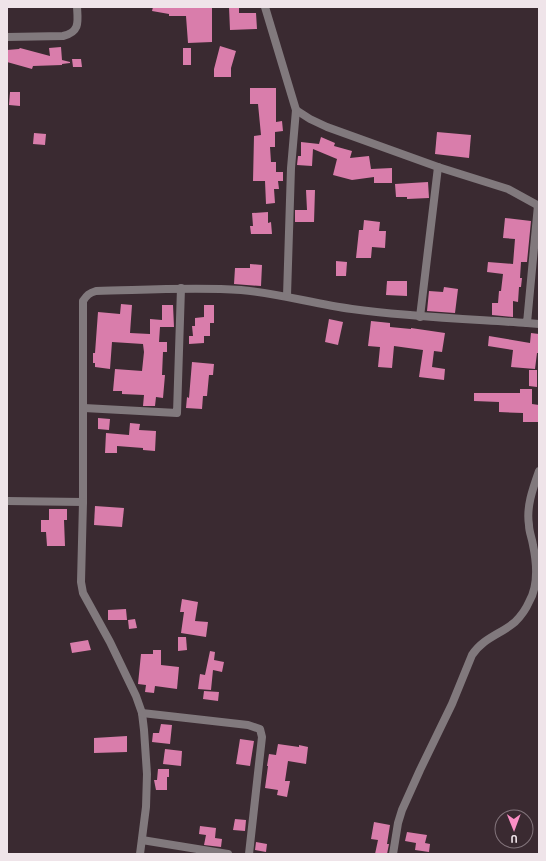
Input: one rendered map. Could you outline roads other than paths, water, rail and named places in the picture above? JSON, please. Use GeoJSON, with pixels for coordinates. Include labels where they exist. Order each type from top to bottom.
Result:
{"type":"FeatureCollection","features":[{"type":"Feature","properties":{"kind":"street"},"geometry":{"type":"LineString","coordinates":[[7,37],[63,36],[71,34],[75,30],[78,22],[77,7]]}},
{"type":"Feature","properties":{"kind":"street"},"geometry":{"type":"LineString","coordinates":[[265,7],[296,110],[291,168],[287,296]]}},
{"type":"Feature","properties":{"kind":"street"},"geometry":{"type":"LineString","coordinates":[[296,110],[327,127],[438,167],[508,189],[539,205],[527,323]]}},
{"type":"Feature","properties":{"kind":"street"},"geometry":{"type":"LineString","coordinates":[[420,317],[438,167]]}},
{"type":"Feature","properties":{"kind":"street"},"geometry":{"type":"LineString","coordinates":[[84,408],[177,413],[181,288]]}},
{"type":"Feature","properties":{"kind":"street"},"geometry":{"type":"LineString","coordinates":[[140,854],[146,807],[147,774],[142,713],[136,696],[84,592],[81,582],[84,408],[83,301],[86,296],[96,291],[181,288],[241,290],[287,296],[332,307],[420,317],[539,324]]}},
{"type":"Feature","properties":{"kind":"street"},"geometry":{"type":"LineString","coordinates":[[393,854],[396,832],[402,810],[452,704],[472,655],[483,642],[515,621],[529,603],[532,596],[535,585],[536,562],[528,524],[530,502],[539,471]]}},
{"type":"Feature","properties":{"kind":"street"},"geometry":{"type":"LineString","coordinates":[[7,501],[83,502]]}},
{"type":"Feature","properties":{"kind":"street"},"geometry":{"type":"LineString","coordinates":[[142,713],[248,725],[260,729],[262,737],[249,854]]}},
{"type":"Feature","properties":{"kind":"street"},"geometry":{"type":"LineString","coordinates":[[142,840],[228,854]]}}]}
